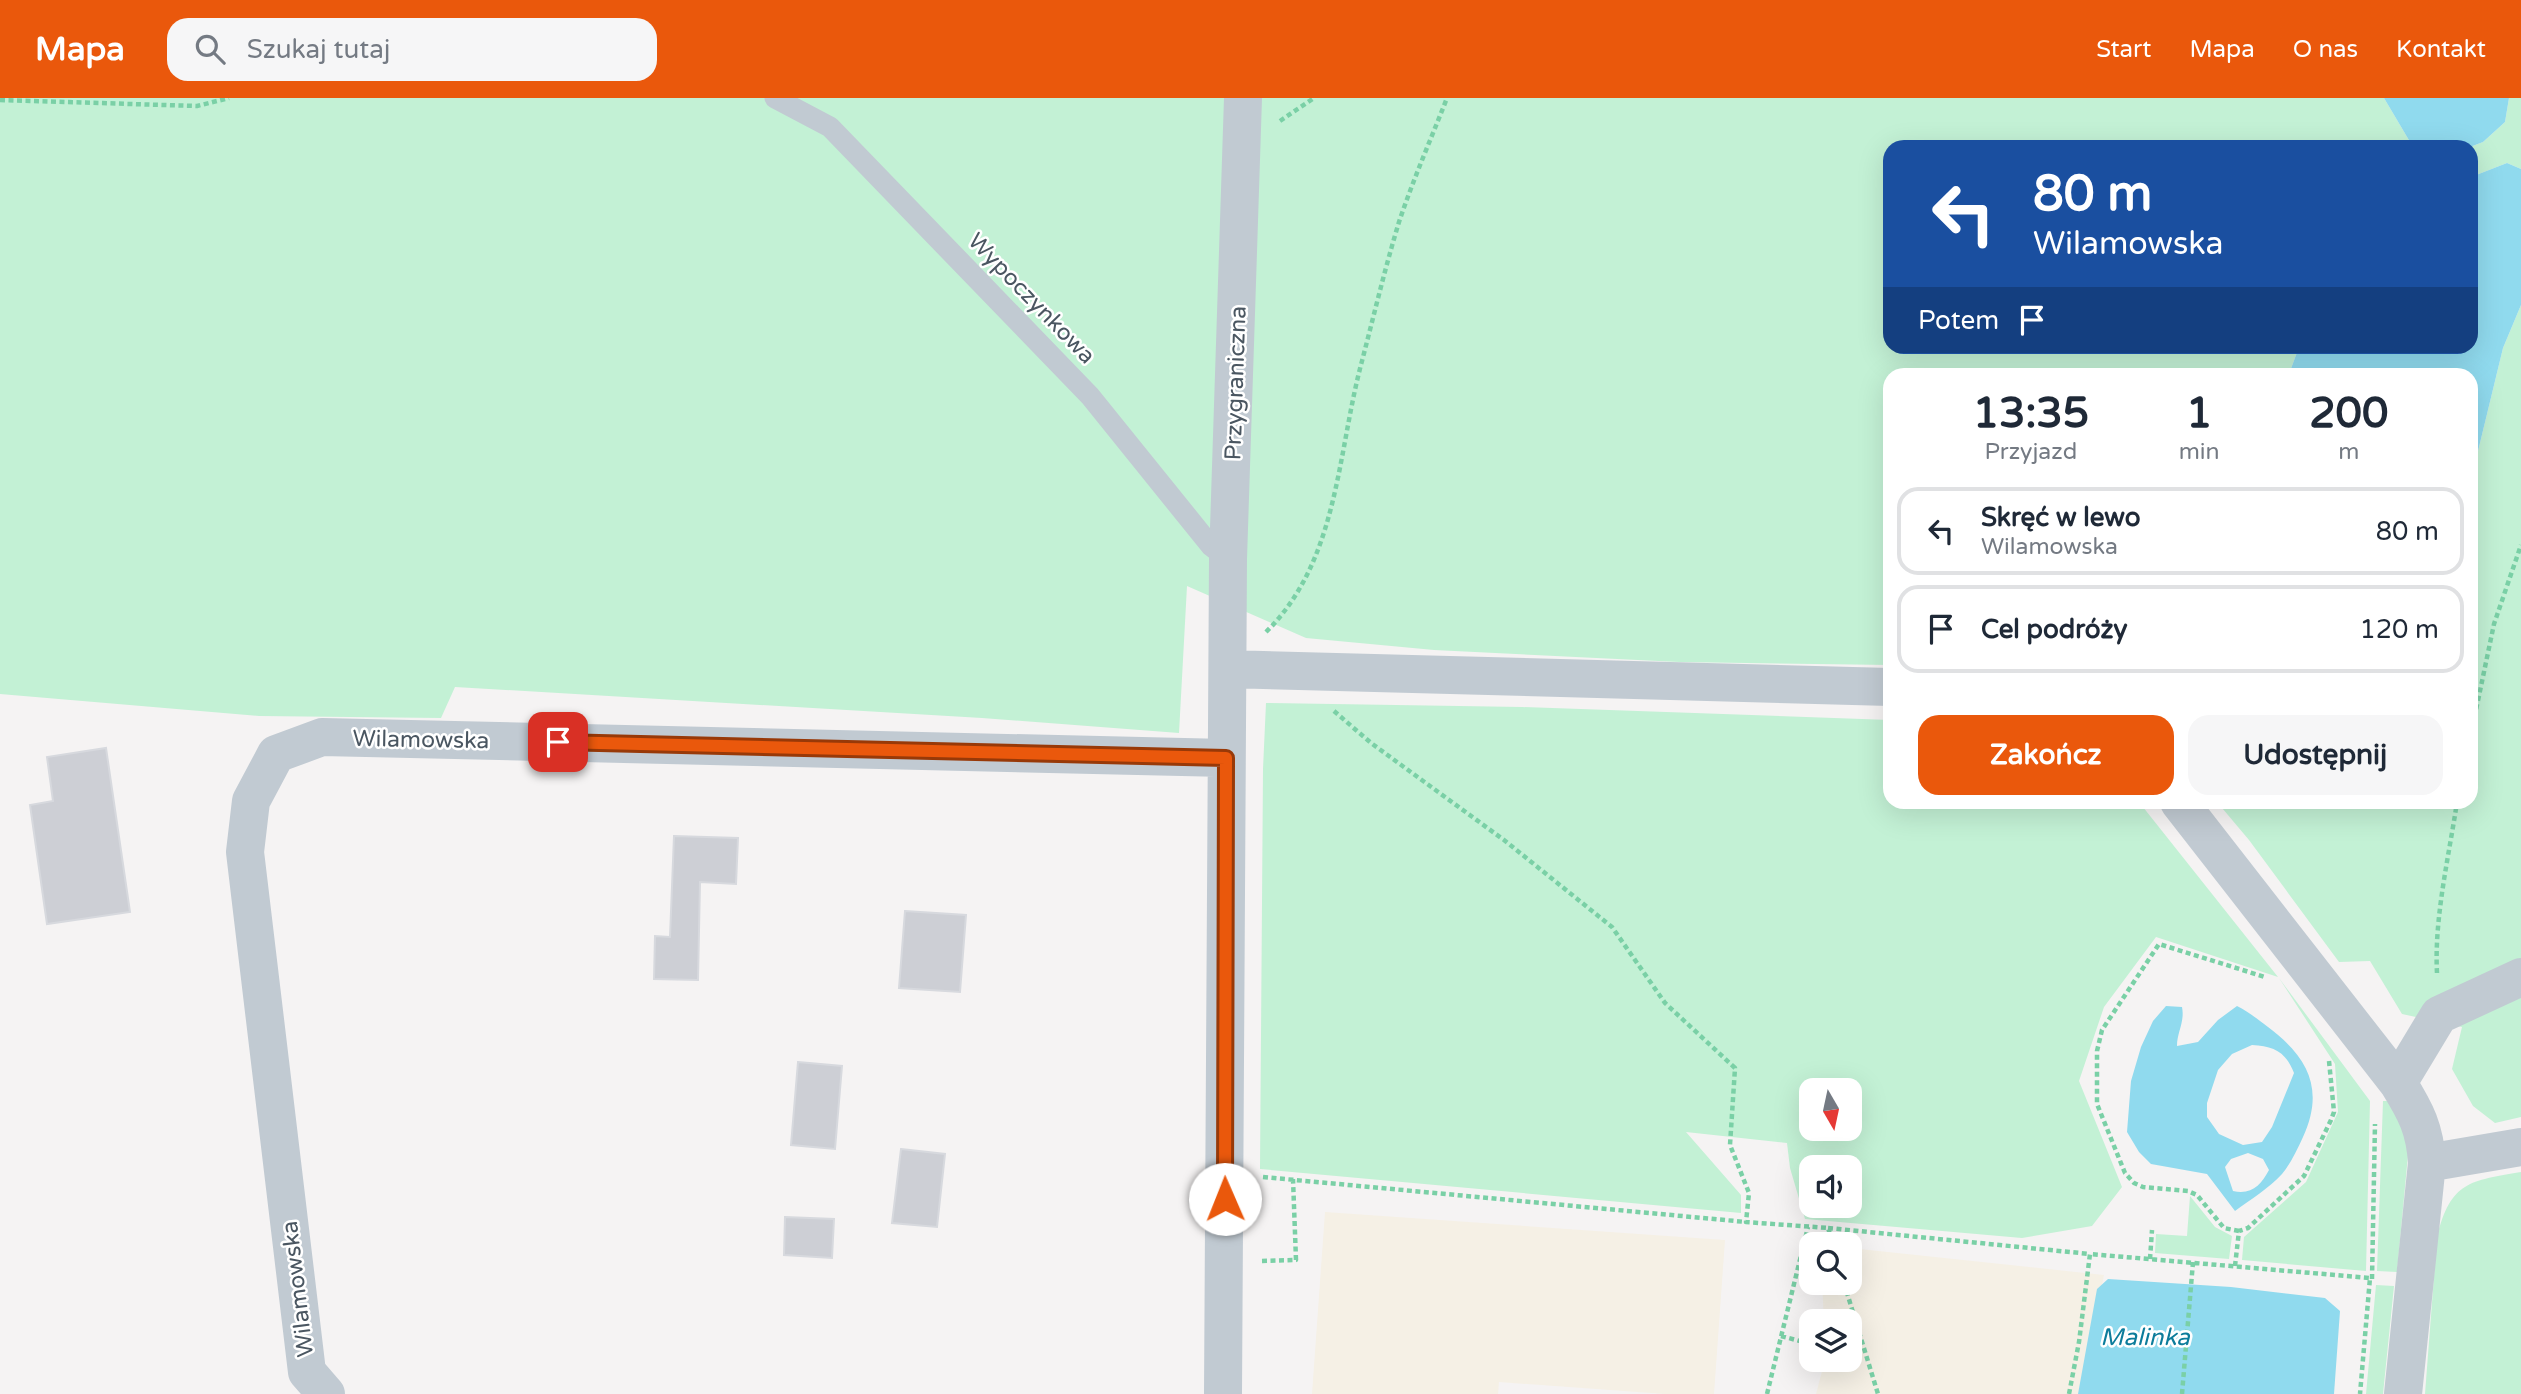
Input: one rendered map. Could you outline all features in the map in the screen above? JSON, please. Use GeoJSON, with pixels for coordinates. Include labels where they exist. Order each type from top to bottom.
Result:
{"type":"FeatureCollection","features":[{"type":"Feature","properties":{"kind":"street","name":"Przygraniczna"},"geometry":{"type":"LineString","coordinates":[[1223,1394],[1228,559],[1243,98]]}},
{"type":"Feature","properties":{"kind":"street"},"geometry":{"type":"LineString","coordinates":[[1228,669],[1883,687]]}},
{"type":"Feature","properties":{"kind":"street","name":"Wilamowska"},"geometry":{"type":"LineString","coordinates":[[326,1394],[307,1372],[245,852],[251,802],[276,754],[322,737],[1226,758]]}},
{"type":"Feature","properties":{"kind":"street"},"geometry":{"type":"LineString","coordinates":[[2184,809],[2398,1083],[2414,1109],[2425,1136],[2427,1163],[2403,1394]]}},
{"type":"Feature","properties":{"kind":"street"},"geometry":{"type":"LineString","coordinates":[[2398,1083],[2439,1015],[2521,977]]}},
{"type":"Feature","properties":{"kind":"street"},"geometry":{"type":"LineString","coordinates":[[2427,1163],[2521,1147]]}},
{"type":"Feature","properties":{"kind":"lane","name":"Wypoczynkowa"},"geometry":{"type":"LineString","coordinates":[[775,98],[830,127],[1090,396],[1212,547],[1228,559]]}},
{"type":"Feature","properties":{"kind":"path"},"geometry":{"type":"LineString","coordinates":[[0,100],[197,106],[229,98]]}},
{"type":"Feature","properties":{"kind":"path"},"geometry":{"type":"LineString","coordinates":[[1228,669],[1279,619],[1314,563],[1338,488],[1361,366],[1400,221],[1447,98]]}},
{"type":"Feature","properties":{"kind":"path"},"geometry":{"type":"LineString","coordinates":[[2478,701],[2494,624],[2521,545]]}},
{"type":"Feature","properties":{"kind":"path"},"geometry":{"type":"LineString","coordinates":[[1289,671],[1371,743],[1504,840],[1612,927],[1665,1003],[1735,1068],[1730,1145],[1749,1193],[1746,1222]]}},
{"type":"Feature","properties":{"kind":"path"},"geometry":{"type":"LineString","coordinates":[[2439,1015],[2436,957],[2456,809]]}},
{"type":"Feature","properties":{"kind":"path"},"geometry":{"type":"LineString","coordinates":[[2274,980],[2159,944],[2102,1030],[2097,1051],[2097,1104],[2126,1173],[2134,1183],[2143,1187],[2188,1191],[2197,1195],[2224,1228],[2239,1231],[2248,1228],[2299,1182],[2331,1121],[2334,1112],[2332,1071],[2323,1052]]}},
{"type":"Feature","properties":{"kind":"path"},"geometry":{"type":"LineString","coordinates":[[2360,1394],[2370,1279],[2376,1097],[2398,1083]]}},
{"type":"Feature","properties":{"kind":"path"},"geometry":{"type":"LineString","coordinates":[[1275,1177],[2413,1282]]}},
{"type":"Feature","properties":{"kind":"path"},"geometry":{"type":"LineString","coordinates":[[1253,1262],[1296,1260],[1293,1179]]}},
{"type":"Feature","properties":{"kind":"path"},"geometry":{"type":"LineString","coordinates":[[1767,1394],[1808,1227]]}},
{"type":"Feature","properties":{"kind":"path"},"geometry":{"type":"LineString","coordinates":[[1828,1228],[1829,1232]]}},
{"type":"Feature","properties":{"kind":"path"},"geometry":{"type":"LineString","coordinates":[[2150,1259],[2152,1230]]}},
{"type":"Feature","properties":{"kind":"path"},"geometry":{"type":"LineString","coordinates":[[2235,1266],[2239,1231]]}},
{"type":"Feature","properties":{"kind":"path"},"geometry":{"type":"LineString","coordinates":[[2069,1394],[2079,1342],[2090,1254]]}},
{"type":"Feature","properties":{"kind":"path"},"geometry":{"type":"LineString","coordinates":[[2182,1394],[2193,1262]]}},
{"type":"Feature","properties":{"kind":"path"},"geometry":{"type":"LineString","coordinates":[[1848,1295],[1878,1394]]}},
{"type":"Feature","properties":{"kind":"path"},"geometry":{"type":"LineString","coordinates":[[1781,1336],[1799,1341]]}},
{"type":"Feature","properties":{"kind":"green space"},"geometry":{"type":"Polygon","coordinates":[[[0,98],[2384,98],[2409,140],[1883,140],[1883,354],[2296,354],[2291,368],[1883,368],[1883,665],[1679,662],[1434,650],[1306,638],[1187,586],[1179,733],[982,718],[455,687],[441,718],[259,716],[0,694],[0,98]]]}},
{"type":"Feature","properties":{"kind":"green space"},"geometry":{"type":"Polygon","coordinates":[[[2509,98],[2521,98],[2521,169],[2507,163],[2478,174],[2478,144],[2505,122],[2509,98]]]}},
{"type":"Feature","properties":{"kind":"green space"},"geometry":{"type":"Polygon","coordinates":[[[2521,305],[2521,1117],[2495,1123],[2473,1106],[2452,1069],[2462,1027],[2402,1014],[2370,961],[2339,962],[2223,809],[2478,809],[2478,451],[2503,348],[2521,305]]]}},
{"type":"Feature","properties":{"kind":"green space"},"geometry":{"type":"Polygon","coordinates":[[[1266,703],[1522,707],[1883,720],[1883,809],[2145,809],[2278,977],[2156,937],[2104,1007],[2079,1081],[2122,1187],[2092,1226],[2022,1238],[1805,1219],[1862,1218],[1862,1155],[1799,1155],[1799,1199],[1790,1168],[1787,1143],[1686,1132],[1741,1195],[1741,1213],[1260,1169],[1263,769],[1266,703]]]}},
{"type":"Feature","properties":{"kind":"green space"},"geometry":{"type":"Polygon","coordinates":[[[2279,978],[2370,1101],[2366,1271],[2242,1260],[2244,1237],[2306,1182],[2338,1112],[2335,1064],[2279,978]]]}},
{"type":"Feature","properties":{"kind":"green space"},"geometry":{"type":"Polygon","coordinates":[[[2383,1101],[2390,1101],[2404,1127],[2408,1155],[2397,1272],[2377,1271],[2383,1101]]]}},
{"type":"Feature","properties":{"kind":"green space"},"geometry":{"type":"Polygon","coordinates":[[[2521,1172],[2521,1394],[2425,1394],[2437,1237],[2449,1204],[2456,1194],[2476,1182],[2521,1172]]]}},
{"type":"Feature","properties":{"kind":"green space"},"geometry":{"type":"Polygon","coordinates":[[[2190,1196],[2215,1227],[2232,1236],[2229,1259],[2155,1253],[2156,1234],[2187,1236],[2190,1196]]]}},
{"type":"Feature","properties":{"kind":"green space"},"geometry":{"type":"Polygon","coordinates":[[[2376,1285],[2394,1286],[2383,1394],[2366,1394],[2376,1285]]]}},
{"type":"Feature","properties":{"kind":"sand"},"geometry":{"type":"Polygon","coordinates":[[[1325,1212],[1725,1240],[1714,1394],[1665,1394],[1499,1382],[1498,1394],[1312,1394],[1325,1212]]]}},
{"type":"Feature","properties":{"kind":"sand"},"geometry":{"type":"Polygon","coordinates":[[[1862,1249],[2104,1275],[2080,1394],[1816,1394],[1822,1372],[1862,1372],[1862,1309],[1823,1309],[1823,1295],[1862,1295],[1862,1249]]]}},
{"type":"Feature","properties":{"kind":"water"},"geometry":{"type":"Polygon","coordinates":[[[2384,98],[2509,98],[2505,122],[2483,142],[2409,140],[2384,98]]]}},
{"type":"Feature","properties":{"kind":"water"},"geometry":{"type":"Polygon","coordinates":[[[2507,163],[2521,169],[2521,305],[2503,348],[2478,451],[2478,368],[2291,368],[2296,354],[2478,354],[2478,174],[2507,163]]]}},
{"type":"Feature","properties":{"kind":"water"},"geometry":{"type":"Polygon","coordinates":[[[2166,1006],[2182,1007],[2177,1046],[2198,1042],[2218,1020],[2237,1006],[2282,1038],[2309,1075],[2312,1104],[2309,1120],[2294,1156],[2277,1179],[2235,1211],[2207,1174],[2151,1164],[2139,1152],[2127,1132],[2131,1081],[2141,1047],[2153,1021],[2166,1006]],[[2252,1045],[2232,1054],[2218,1070],[2207,1103],[2207,1117],[2219,1134],[2243,1145],[2262,1142],[2272,1127],[2294,1073],[2278,1051],[2252,1045]],[[2248,1153],[2231,1159],[2225,1167],[2233,1191],[2246,1192],[2255,1188],[2269,1170],[2263,1159],[2248,1153]]]}},
{"type":"Feature","properties":{"kind":"water","name":"Malinka"},"geometry":{"type":"Polygon","coordinates":[[[2108,1279],[2231,1287],[2325,1298],[2340,1311],[2334,1394],[2078,1394],[2097,1289],[2108,1279]]]}},
{"type":"Feature","properties":{"kind":"building"},"geometry":{"type":"Polygon","coordinates":[[[106,748],[130,912],[47,924],[30,805],[53,801],[47,757],[106,748]]]}},
{"type":"Feature","properties":{"kind":"building"},"geometry":{"type":"Polygon","coordinates":[[[674,836],[738,838],[736,884],[700,882],[698,980],[654,979],[655,936],[670,937],[674,836]]]}},
{"type":"Feature","properties":{"kind":"building"},"geometry":{"type":"Polygon","coordinates":[[[905,911],[966,915],[960,992],[899,988],[905,911]]]}},
{"type":"Feature","properties":{"kind":"building"},"geometry":{"type":"Polygon","coordinates":[[[798,1062],[842,1066],[835,1149],[791,1145],[798,1062]]]}},
{"type":"Feature","properties":{"kind":"building"},"geometry":{"type":"Polygon","coordinates":[[[901,1149],[945,1154],[937,1227],[892,1223],[901,1149]]]}},
{"type":"Feature","properties":{"kind":"building"},"geometry":{"type":"Polygon","coordinates":[[[785,1217],[834,1219],[832,1258],[784,1255],[785,1217]]]}},
{"type":"Feature","properties":{"kind":"route"},"geometry":{"type":"LineString","coordinates":[[558,742],[1226,758],[1225,1199]]}}]}
